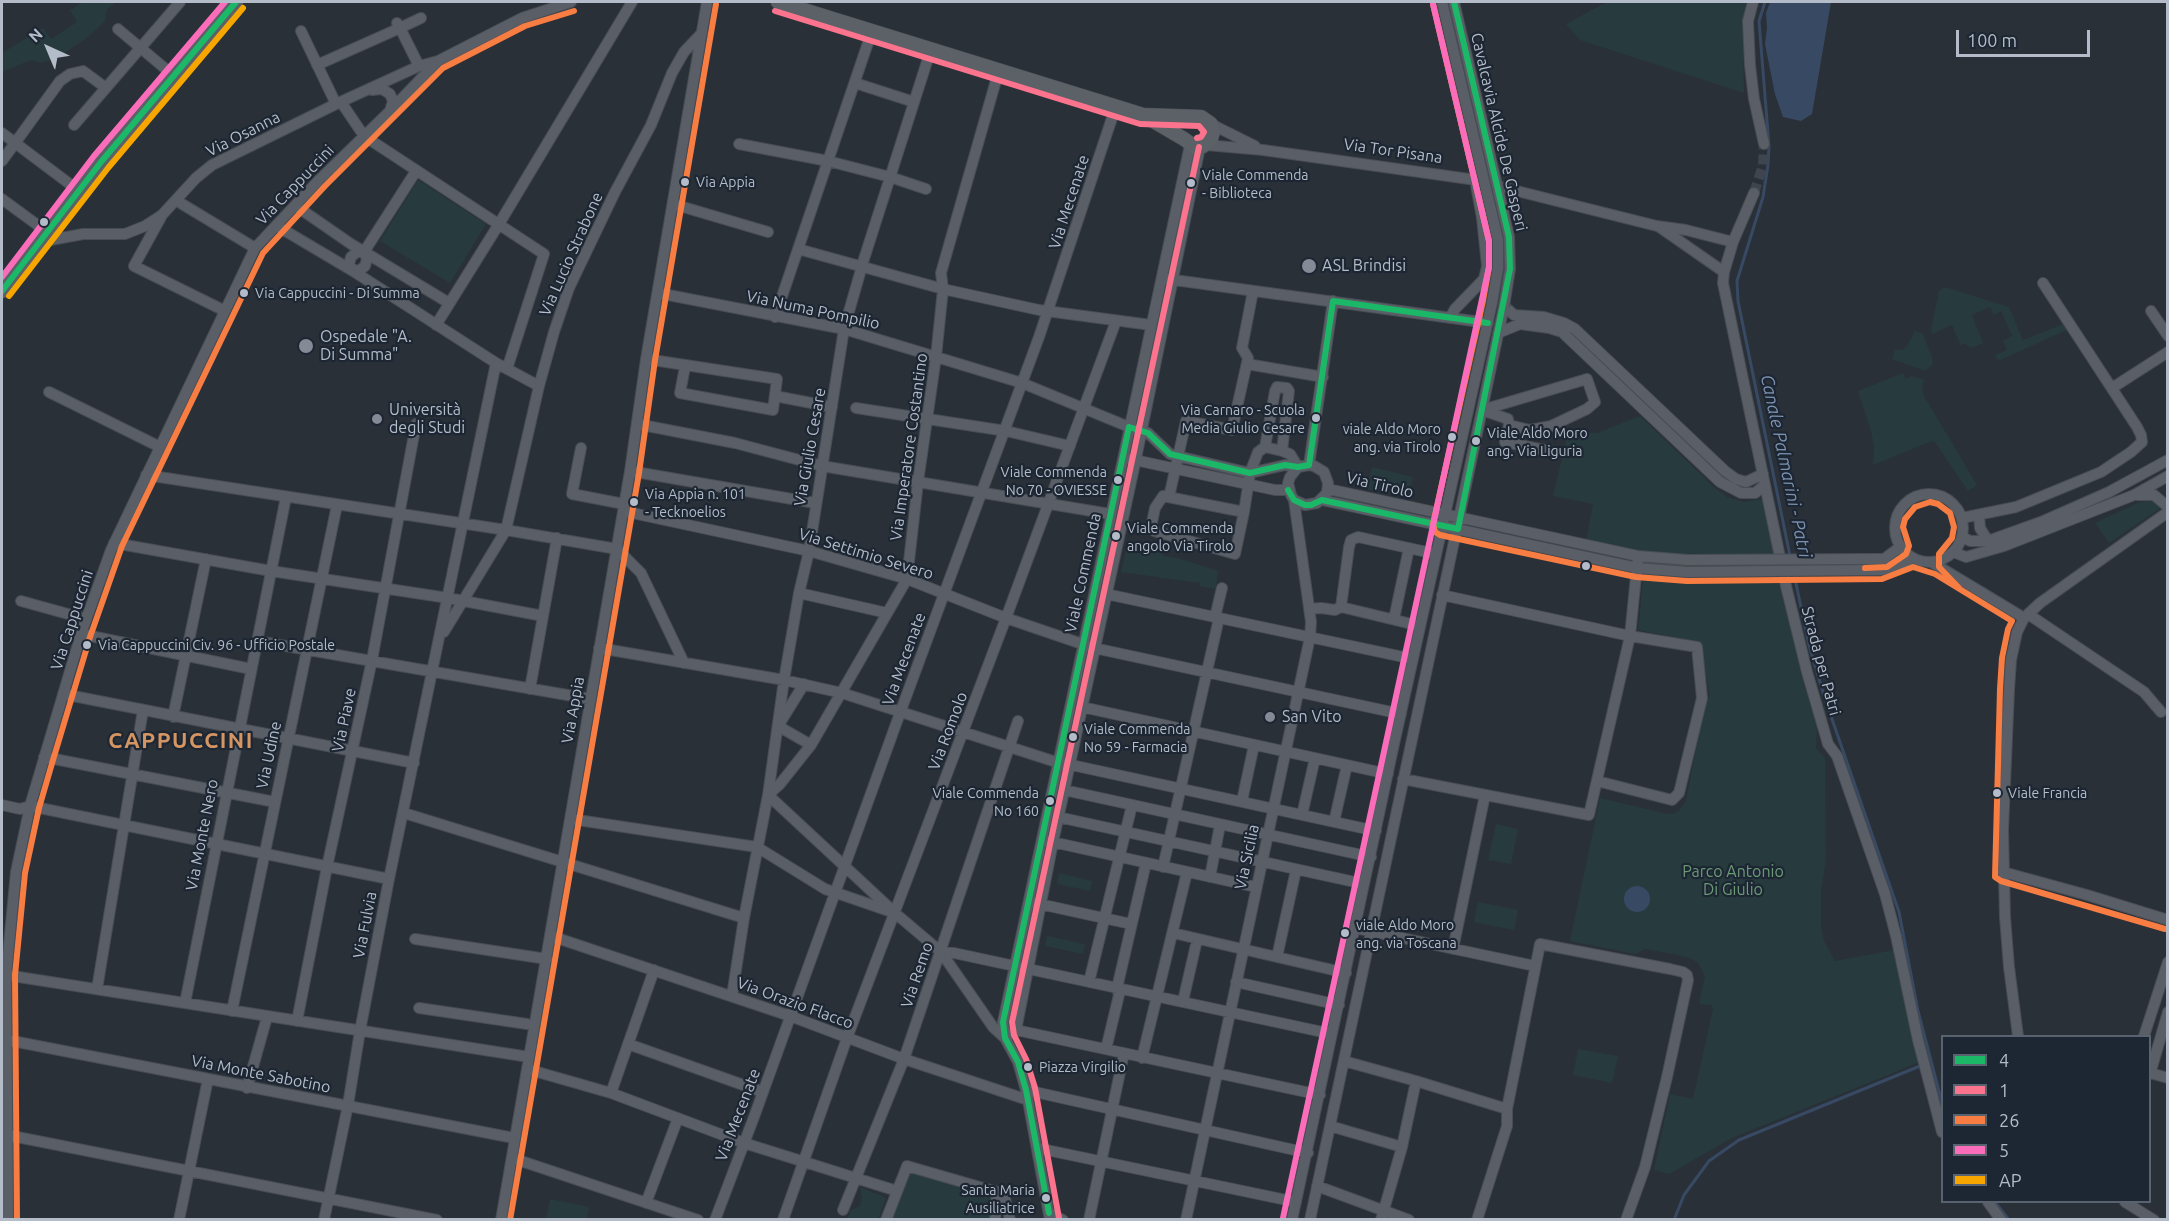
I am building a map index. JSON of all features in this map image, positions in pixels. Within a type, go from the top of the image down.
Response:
[{"type":"main road","points":[[4,283],[236,2]]},
{"type":"main road","name":"Via Tor Pisana","points":[[778,2],[1143,115],[1195,144]]},
{"type":"main road","name":"Via Tor Pisana","points":[[1143,115],[1201,117],[1211,124]]},
{"type":"main road","points":[[1193,118],[1184,126],[1195,144],[1212,139],[1211,124]]},
{"type":"street","points":[[74,125],[180,2]]},
{"type":"street","name":"Via Osanna","points":[[44,237],[125,234],[149,229],[196,178],[212,165],[338,103],[419,66],[438,61],[522,18],[571,2]]},
{"type":"street","points":[[436,325],[632,2]]},
{"type":"street","name":"Via Appia","points":[[501,1220],[617,549],[646,360],[707,2]]},
{"type":"street","name":"Cavalcavia Alcide De Gasperi","points":[[1292,1220],[1394,744],[1488,323],[1498,268],[1498,240],[1442,2]]},
{"type":"street","name":"Cavalcavia Alcide De Gasperi","points":[[1310,1220],[1459,524],[1510,269],[1509,237],[1454,2]]},
{"type":"street","points":[[1753,2],[1748,21],[1750,65],[1754,99],[1764,144]]},
{"type":"street","points":[[316,64],[398,25],[421,18]]},
{"type":"street","points":[[398,25],[419,66]]},
{"type":"street","points":[[118,29],[174,76]]},
{"type":"street","points":[[301,31],[338,103],[364,136],[544,254],[507,369]]},
{"type":"street","points":[[775,317],[872,31]]},
{"type":"street","name":"Via Lucio Strabone","points":[[463,601],[506,530],[539,386],[569,288],[615,192],[651,125],[672,73],[684,52],[703,33]]},
{"type":"street","name":"Via Giulio Cesare","points":[[732,996],[744,918],[768,795],[784,680],[844,329],[931,49]]},
{"type":"street","name":"Via Osanna","points":[[390,111],[438,61]]},
{"type":"street","name":"Via Imperatore Costantino","points":[[768,795],[780,784],[811,745],[907,579],[926,419],[936,357],[943,289],[941,273],[999,70]]},
{"type":"street","points":[[2,161],[60,81],[69,74],[83,71],[106,88]]},
{"type":"street","points":[[855,83],[914,102]]},
{"type":"street","points":[[369,90],[382,89],[390,94],[393,100],[390,111]]},
{"type":"street","name":"Via Mecenate","points":[[715,1220],[900,713],[1006,431],[1116,106]]},
{"type":"street","name":"Via Cappuccini","points":[[8,1220],[4,1175],[7,1136],[4,1040],[6,975],[16,872],[30,807],[86,619],[114,543],[255,248],[390,111]]},
{"type":"street","name":"Via Tor Pisana","points":[[1211,124],[1263,150]]},
{"type":"street","points":[[2,133],[79,191]]},
{"type":"street","points":[[739,144],[828,161],[926,189]]},
{"type":"street","name":"Via Tor Pisana","points":[[1195,144],[1263,150],[1475,180],[1657,226],[1686,230],[1733,242]]},
{"type":"street","name":"Viale Commenda","points":[[1005,1038],[1003,1022],[1021,967],[1035,903],[1064,764],[1083,644],[1110,514],[1161,277],[1195,144]]},
{"type":"street","name":"Viale Commenda","points":[[1048,841],[1058,817],[1064,790],[1064,764],[1082,707],[1136,460],[1173,280],[1195,144]]},
{"type":"street","points":[[364,252],[416,171]]},
{"type":"street","points":[[1450,318],[1455,309],[1484,279],[1487,266],[1475,180]]},
{"type":"street","name":"Strada per Patri","points":[[1754,193],[1733,242],[1723,283],[1786,586],[1807,672],[1828,744],[1837,756],[1885,894],[1941,1128]]},
{"type":"street","points":[[2,199],[44,237]]},
{"type":"street","points":[[182,204],[255,248]]},
{"type":"street","points":[[673,204],[768,232]]},
{"type":"street","points":[[296,206],[364,252],[449,303]]},
{"type":"street","points":[[277,226],[353,271],[496,363],[539,386]]},
{"type":"street","name":"Via Tor Pisana","points":[[1657,226],[1724,272]]},
{"type":"street","points":[[149,229],[134,266],[225,311]]},
{"type":"street","points":[[798,249],[943,289],[1048,312],[1151,325]]},
{"type":"street","points":[[353,271],[349,264],[351,257],[357,252],[364,252]]},
{"type":"street","points":[[1161,277],[1488,323]]},
{"type":"street","points":[[1962,518],[2016,507],[2101,472],[2142,442],[2141,435],[2112,388],[2043,283]]},
{"type":"street","points":[[1169,496],[1186,421],[1232,430],[1248,358],[1242,348],[1253,291]]},
{"type":"street","name":"Via Numa Pompilio","points":[[658,293],[844,329],[1022,383],[1141,431]]},
{"type":"street","points":[[1291,495],[1290,477],[1303,466],[1323,377],[1333,301]]},
{"type":"street","points":[[1504,306],[1514,315],[1544,317],[1575,329],[1725,471],[1736,479],[1746,482],[1764,479]]},
{"type":"street","points":[[2151,311],[2168,336]]},
{"type":"street","name":"Via Romolo","points":[[783,1220],[847,1038],[1116,321]]},
{"type":"street","points":[[1498,333],[1520,324],[1549,328],[1562,333],[1720,482],[1741,493],[1755,493],[1764,479]]},
{"type":"street","points":[[2112,388],[2168,352]]},
{"type":"street","points":[[646,360],[777,379],[773,410],[680,393],[686,367]]},
{"type":"street","name":"Via Fulvia","points":[[324,1220],[348,1106],[389,879],[496,363]]},
{"type":"street","points":[[1247,364],[1323,377]]},
{"type":"street","points":[[1482,410],[1587,379],[1590,383],[1595,402],[1587,410],[1551,426],[1530,430],[1509,425]]},
{"type":"street","points":[[1473,384],[1487,387]]},
{"type":"street","points":[[1244,512],[1163,496],[1155,508],[1151,527],[1154,531],[1235,554],[1244,512],[1250,478],[1258,452],[1265,447],[1276,387],[1287,388],[1290,391],[1282,451],[1265,447]]},
{"type":"street","points":[[49,392],[160,447]]},
{"type":"street","points":[[775,396],[832,407]]},
{"type":"street","points":[[856,408],[1006,431],[1070,446]]},
{"type":"street","points":[[1482,410],[1508,419],[1505,442],[1549,451]]},
{"type":"street","name":"Via Piave","points":[[297,1021],[327,867],[372,660],[416,424]]},
{"type":"street","points":[[637,424],[735,443],[822,466],[1110,514]]},
{"type":"street","name":"Via Tirolo","points":[[1123,458],[1176,469],[1250,478],[1285,465],[1314,466],[1324,472],[1328,489],[1322,500],[1305,505],[1291,495],[1250,478],[1170,454],[1148,433],[1141,431]]},
{"type":"street","name":"Via Settimio Severo","points":[[581,448],[572,494],[808,550],[907,579],[1006,618],[1094,648],[1401,714]]},
{"type":"street","name":"Via Tirolo","points":[[1282,451],[1290,454],[1303,466]]},
{"type":"street","points":[[1962,536],[1970,541],[1988,541],[2074,509],[2168,460]]},
{"type":"street","points":[[630,471],[815,503]]},
{"type":"street","points":[[146,475],[464,523],[617,549],[641,573],[684,663]]},
{"type":"street","points":[[1931,562],[1950,555],[1966,557],[2004,546],[2134,495],[2168,476]]},
{"type":"street","name":"Via Tirolo","points":[[1328,489],[1443,520]]},
{"type":"street","points":[[1965,581],[1948,565],[1950,555],[1962,536],[1962,518],[1957,508],[1941,495],[1930,493],[1910,499],[1896,516],[1894,527],[1900,547],[1912,558],[1931,562],[2026,616],[2144,692],[2161,712]]},
{"type":"street","name":"Via Sicilia","points":[[1186,1220],[1310,637],[1311,622],[1291,495]]},
{"type":"street","points":[[2134,495],[2154,495],[2168,507]]},
{"type":"street","name":"Via Monte Nero","points":[[185,1003],[286,497]]},
{"type":"street","name":"Via Tirolo","points":[[1322,500],[1443,520]]},
{"type":"street","name":"Via Udine","points":[[232,1011],[337,505]]},
{"type":"street","points":[[2018,1035],[2008,967],[2003,872],[2008,690],[2017,632],[2026,616],[2040,603],[2168,512]]},
{"type":"street","points":[[1979,515],[1980,528],[1988,541]]},
{"type":"street","points":[[1443,520],[1687,572],[1863,564],[1884,559],[1900,547]]},
{"type":"street","points":[[1341,607],[1351,540],[1358,537],[1436,554]]},
{"type":"street","points":[[530,689],[557,538]]},
{"type":"street","points":[[114,543],[271,571],[448,598],[543,616]]},
{"type":"street","points":[[1394,619],[1409,548]]},
{"type":"street","points":[[1638,562],[1688,560],[1863,564],[1882,570],[1912,558]]},
{"type":"street","points":[[173,717],[206,559]]},
{"type":"street","points":[[1403,779],[1589,815],[1630,636],[1638,562]]},
{"type":"street","points":[[1163,867],[1207,673],[1222,588]]},
{"type":"street","points":[[799,592],[887,613]]},
{"type":"street","points":[[1107,594],[1413,659]]},
{"type":"street","points":[[1442,595],[1630,636],[1696,647],[1702,698],[1678,793],[1672,800],[1597,781]]},
{"type":"street","name":"Via Fulvia","points":[[440,637],[463,601]]},
{"type":"street","points":[[21,602],[86,619]]},
{"type":"street","points":[[1309,609],[1335,610],[1341,607],[1420,626]]},
{"type":"street","points":[[81,634],[251,669]]},
{"type":"street","points":[[257,641],[590,699]]},
{"type":"street","points":[[599,648],[804,684],[842,693],[1064,764],[1376,831]]},
{"type":"street","name":"Via Giulio Cesare","points":[[778,726],[804,684]]},
{"type":"street","points":[[63,694],[414,763]]},
{"type":"street","points":[[1082,707],[1388,774]]},
{"type":"street","points":[[97,989],[143,710]]},
{"type":"street","name":"Via Remo","points":[[843,1210],[904,1059],[1018,721]]},
{"type":"street","points":[[778,726],[811,745]]},
{"type":"street","points":[[1394,744],[1410,747]]},
{"type":"street","points":[[1242,801],[1254,745]]},
{"type":"street","points":[[44,757],[275,802]]},
{"type":"street","points":[[1302,815],[1315,758]]},
{"type":"street","points":[[1334,822],[1347,765]]},
{"type":"street","points":[[1064,790],[1371,857]]},
{"type":"street","points":[[768,795],[895,913],[941,952],[993,1027],[1005,1038],[1018,1062],[1027,1095],[1049,1216],[1063,1220]]},
{"type":"street","points":[[1453,949],[1485,795]]},
{"type":"street","points":[[1089,981],[1132,805]]},
{"type":"street","points":[[2,806],[20,809],[30,807],[389,879]]},
{"type":"street","points":[[404,813],[744,918]]},
{"type":"street","points":[[1058,817],[1364,884]]},
{"type":"street","points":[[571,819],[757,848],[825,890],[895,913]]},
{"type":"street","points":[[1210,877],[1220,825]]},
{"type":"street","points":[[1048,841],[1256,887]]},
{"type":"street","points":[[1106,1049],[1119,995],[1118,988],[1131,924],[1146,863]]},
{"type":"street","points":[[1276,957],[1296,870]]},
{"type":"street","points":[[1142,1058],[1187,872]]},
{"type":"street","points":[[2003,872],[2168,920]]},
{"type":"street","points":[[1035,903],[1131,924]]},
{"type":"street","points":[[1355,928],[1535,966]]},
{"type":"street","points":[[1173,933],[1346,973]]},
{"type":"street","name":"Via Orazio Flacco","points":[[551,936],[790,1016],[904,1059],[1027,1095],[1112,1109],[1308,1153]]},
{"type":"street","points":[[415,939],[547,959]]},
{"type":"street","points":[[1183,1001],[1197,940]]},
{"type":"street","points":[[1477,1220],[1507,1126],[1507,1109],[1540,944],[1670,969],[1687,975],[1688,980],[1645,1167],[1626,1220]]},
{"type":"street","points":[[941,952],[1158,995],[1332,1034]]},
{"type":"street","points":[[2144,1035],[2168,962]]},
{"type":"street","name":"Viale Commenda","points":[[1016,1030],[1021,967]]},
{"type":"street","points":[[611,1093],[654,970]]},
{"type":"street","points":[[6,975],[529,1057]]},
{"type":"street","points":[[1236,981],[1339,1005]]},
{"type":"street","points":[[419,1008],[527,1024]]},
{"type":"street","points":[[2151,1071],[2168,1012]]},
{"type":"street","points":[[247,1088],[267,1017]]},
{"type":"street","points":[[1005,1038],[1016,1030],[1320,1095]]},
{"type":"street","name":"Via Monte Sabotino","points":[[4,1040],[514,1138]]},
{"type":"street","points":[[628,1044],[763,1092]]},
{"type":"street","points":[[1089,1220],[1124,1053]]},
{"type":"street","points":[[1344,1061],[1507,1109]]},
{"type":"street","points":[[527,1069],[611,1093],[744,1143],[897,1191]]},
{"type":"street","points":[[2151,1074],[2168,1078]]},
{"type":"street","points":[[179,1220],[208,1079]]},
{"type":"street","points":[[1383,1215],[1402,1147],[1416,1081]]},
{"type":"street","points":[[646,1203],[678,1118]]},
{"type":"street","points":[[1330,1126],[1402,1147]]},
{"type":"street","points":[[7,1136],[437,1220]]},
{"type":"street","points":[[1037,1148],[1296,1202]]},
{"type":"street","points":[[512,1158],[698,1220]]},
{"type":"street","points":[[886,1220],[907,1166],[1004,1194],[1010,1220]]},
{"type":"street","points":[[1317,1186],[1383,1215],[1409,1220]]},
{"type":"street","points":[[995,1220],[997,1192]]},
{"type":"street","points":[[1989,1203],[2001,1220]]},
{"type":"street","points":[[2128,1203],[2154,1220]]},
{"type":"green space","points":[[83,2],[117,2],[107,9],[105,21],[88,37],[60,56],[42,63],[31,60],[2,72],[2,53],[43,28],[51,39],[77,22],[70,10]]},
{"type":"green space","points":[[1607,2],[1746,2],[1743,34],[1744,93],[1580,40],[1566,24]]},
{"type":"green space","points":[[418,180],[486,224],[450,283],[380,241]]},
{"type":"green space","points":[[1945,287],[2009,307],[2023,340],[2063,324],[2069,329],[2000,360],[1997,359],[1995,355],[2007,350],[2003,341],[2012,336],[2001,311],[1994,315],[1990,307],[1972,315],[1983,343],[1971,348],[1963,343],[1961,346],[1952,325],[1932,334],[1939,291]]},
{"type":"green space","points":[[1915,331],[1923,334],[1933,360],[1932,365],[1925,371],[1892,359],[1895,350],[1902,350],[1907,346]]},
{"type":"green space","points":[[1903,373],[1906,379],[1912,376],[1924,380],[1922,387],[1924,396],[1977,485],[1968,491],[1935,442],[1932,441],[1873,465],[1874,447],[1871,431],[1858,391]]},
{"type":"green space","name":"Parco Antonio Di Giulio","points":[[1640,416],[1727,497],[1744,502],[1762,499],[1801,674],[1817,727],[1816,748],[1825,758],[1826,860],[1821,891],[1821,925],[1824,941],[1835,961],[1894,950],[1920,1062],[1732,1138],[1669,1174],[1654,1170],[1670,1094],[1693,1099],[1713,1009],[1711,1005],[1699,1004],[1705,976],[1698,963],[1690,958],[1645,949],[1635,954],[1570,941],[1600,798],[1667,814],[1679,811],[1686,801],[1705,702],[1710,696],[1700,642],[1638,630],[1646,553],[1586,541],[1593,504],[1553,496],[1568,433],[1597,433]]},
{"type":"green space","points":[[1372,467],[1413,477],[1408,498],[1367,489]]},
{"type":"green space","points":[[2153,500],[2160,505],[2159,509],[2109,543],[2095,523],[2140,502]]},
{"type":"green space","points":[[1127,546],[1159,552],[1164,556],[1218,571],[1216,589],[1200,586],[1200,583],[1121,572]]},
{"type":"green space","points":[[1496,824],[1518,829],[1511,864],[1488,860]]},
{"type":"green space","points":[[1059,873],[1092,881],[1090,891],[1057,884]]},
{"type":"green space","points":[[1478,902],[1518,910],[1514,930],[1474,922]]},
{"type":"green space","points":[[1047,936],[1085,944],[1083,954],[1045,946]]},
{"type":"green space","points":[[1578,1049],[1618,1056],[1612,1083],[1573,1075]]},
{"type":"green space","points":[[910,1171],[995,1193],[992,1219],[890,1220]]},
{"type":"green space","points":[[860,1187],[886,1198],[878,1219],[847,1219],[851,1210],[860,1206],[862,1197]]},
{"type":"green space","points":[[550,1199],[589,1207],[587,1219],[546,1219]]},
{"type":"water","points":[[1770,2],[1831,2],[1812,114],[1801,121],[1783,117],[1775,94],[1765,44],[1766,13]]},
{"type":"water","points":[[1637,886],[1646,890],[1650,899],[1646,908],[1637,912],[1628,908],[1624,899],[1628,890]]},
{"type":"waterway","name":"Canale Palmarini - Patri","points":[[1765,2],[1759,21],[1769,146],[1768,165],[1763,197],[1737,281],[1738,301],[1790,556]]},
{"type":"waterway","name":"Canale Palmarini - Patri","points":[[1794,574],[1809,645],[1825,699],[1899,912],[1918,1011],[1941,1099]]},
{"type":"waterway","points":[[1674,1220],[1684,1195],[1709,1161],[1739,1140],[1920,1066]]},
{"type":"waterway","name":"Canale Palmarini - Patri","points":[[1996,1203],[2009,1220]]},
{"type":"tunnel","points":[[1754,193],[1763,165],[1764,144]]},
{"type":"transit line","name":"5","points":[[2,277],[94,156],[225,2]]},
{"type":"transit line","name":"4","points":[[2,291],[101,162],[236,2]]},
{"type":"transit line","name":"4","points":[[1454,2],[1509,237],[1510,269],[1458,529]]},
{"type":"transit line","name":"26","points":[[510,1220],[639,473],[655,360],[716,4]]},
{"type":"transit line","name":"26","points":[[1433,4],[1489,241],[1489,267],[1483,301],[1433,524],[1435,532],[1440,535],[1636,577],[1687,581],[1882,579],[1913,567],[1935,574],[2012,621],[2002,658],[1995,877],[2001,881],[2165,929]]},
{"type":"transit line","name":"5","points":[[1283,1218],[1489,267],[1489,241],[1433,4]]},
{"type":"transit line","name":"AP","points":[[9,296],[108,168],[243,8]]},
{"type":"transit line","name":"26","points":[[17,1220],[15,975],[25,873],[39,808],[53,760],[90,637],[122,546],[263,253],[325,186],[443,68],[525,26],[574,11]]},
{"type":"transit line","name":"1","points":[[775,11],[1140,124],[1199,126],[1204,132],[1201,137],[1197,138]]},
{"type":"transit line","name":"1","points":[[1059,1218],[1035,1088],[1026,1059],[1014,1035],[1012,1022],[1199,147]]},
{"type":"transit line","name":"4","points":[[1333,301],[1488,323]]},
{"type":"transit line","name":"4","points":[[1309,465],[1333,301]]},
{"type":"transit line","name":"4","points":[[1129,427],[1148,433],[1170,454],[1250,473],[1285,465],[1298,467],[1309,465]]},
{"type":"transit line","name":"4","points":[[1049,1213],[1026,1090],[1018,1062],[1005,1038],[1003,1022],[1129,427]]},
{"type":"transit line","name":"4","points":[[1288,490],[1294,500],[1305,505],[1322,500],[1458,529]]},
{"type":"transit line","name":"26","points":[[1865,568],[1887,567],[1906,554],[1909,546],[1903,527],[1905,519],[1915,507],[1930,502],[1938,504],[1950,513],[1954,527],[1952,538],[1939,554],[1939,567],[1959,588]]},
{"type":"place","name":"Via Appia","points":[[685,182]]},
{"type":"place","name":"Viale Commenda - Biblioteca","points":[[1191,183]]},
{"type":"place","name":"ASL Brindisi","points":[[1309,266]]},
{"type":"place","name":"Via Cappuccini - Di Summa","points":[[244,293]]},
{"type":"place","name":"Ospedale \"A. Di Summa\"","points":[[306,346]]},
{"type":"place","name":"Via Carnaro - Scuola Media Giulio Cesare","points":[[1316,418]]},
{"type":"place","name":"Università degli Studi","points":[[377,419]]},
{"type":"place","name":"viale Aldo Moro ang. via Tirolo","points":[[1452,437]]},
{"type":"place","name":"Viale Aldo Moro ang. Via Liguria","points":[[1476,441]]},
{"type":"place","name":"Viale Commenda No 70 - OVIESSE","points":[[1118,480]]},
{"type":"place","name":"Via Appia n. 101 - Tecknoelios","points":[[634,502]]},
{"type":"place","name":"Viale Commenda angolo Via Tirolo","points":[[1116,536]]},
{"type":"place","name":"Via Cappuccini Civ. 96 - Ufficio Postale","points":[[87,645]]},
{"type":"place","name":"San Vito","points":[[1270,717]]},
{"type":"place","name":"Viale Commenda No 59 - Farmacia","points":[[1073,737]]},
{"type":"place","name":"Viale Francia","points":[[1997,793]]},
{"type":"place","name":"Viale Commenda No 160","points":[[1050,801]]},
{"type":"place","name":"viale Aldo Moro ang. via Toscana","points":[[1345,933]]},
{"type":"place","name":"Piazza Virgilio","points":[[1028,1067]]},
{"type":"place","name":"Santa Maria Ausiliatrice","points":[[1046,1198]]},
{"type":"district","name":"CAPPUCCINI","points":[[181,741]]}]
